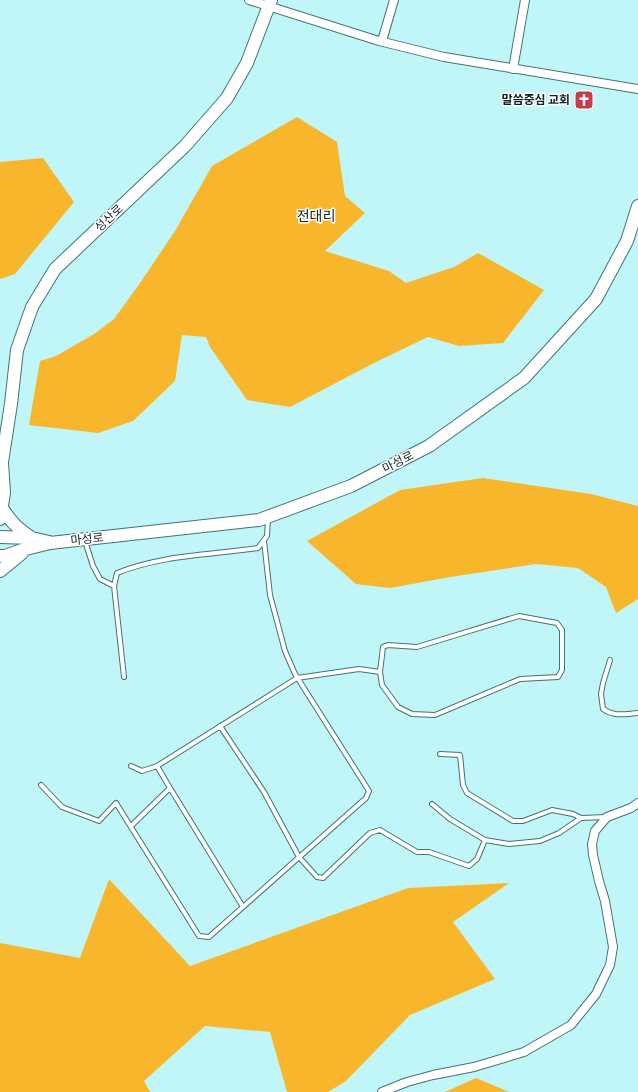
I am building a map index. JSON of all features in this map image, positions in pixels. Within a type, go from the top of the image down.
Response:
[{"type":"main road","name":"성산로","points":[[1,513],[4,493],[1,466],[11,404],[17,350],[32,307],[56,269],[185,146],[227,98],[247,63],[270,3]]},
{"type":"main road","name":"마성로","points":[[0,555],[5,556],[22,550],[30,543],[50,543],[259,520],[351,486],[429,446],[524,378],[596,299],[628,242],[638,206]]},
{"type":"main road","points":[[1,513],[10,520],[30,543]]},
{"type":"main road","points":[[0,537],[30,543]]},
{"type":"main road","points":[[0,571],[30,543]]},
{"type":"main road","points":[[0,544],[0,555]]},
{"type":"street","points":[[250,0],[270,3],[382,41],[444,57],[638,89]]},
{"type":"street","points":[[382,41],[394,0]]},
{"type":"street","points":[[513,69],[525,0]]},
{"type":"street","points":[[382,1092],[407,1082],[474,1067],[524,1052],[571,1025],[596,994],[610,965],[613,947],[605,900],[593,855],[592,844],[595,832],[607,817],[631,808],[638,803]]},
{"type":"lane","points":[[124,677],[114,586],[117,573],[129,568],[159,560],[258,548],[267,536],[268,517]]},
{"type":"lane","points":[[85,539],[93,566],[100,579],[114,586]]},
{"type":"lane","points":[[41,784],[62,807],[99,822],[116,803],[199,936],[209,937],[366,798],[368,791],[297,678],[285,651],[270,595],[264,541]]},
{"type":"lane","points":[[519,616],[556,623],[562,630],[562,670],[558,677],[520,679],[435,715],[412,714],[398,707],[382,685],[380,672],[383,647],[388,645],[417,646],[519,616]]},
{"type":"lane","points":[[610,660],[601,694],[603,709],[610,714],[638,713]]},
{"type":"lane","points":[[131,766],[142,771],[157,766],[297,678],[359,668],[380,672]]},
{"type":"lane","points":[[220,726],[264,792],[299,857],[317,877],[323,878],[370,833],[380,830],[417,852],[429,852],[469,866],[477,859],[485,840]]},
{"type":"lane","points":[[440,754],[460,755],[463,785],[467,793],[513,821],[523,821],[552,810],[573,814],[581,818],[607,817]]},
{"type":"lane","points":[[157,766],[243,907]]},
{"type":"lane","points":[[131,826],[170,788]]},
{"type":"lane","points":[[432,804],[450,819],[485,840],[509,844],[540,841],[559,833],[581,818]]},
{"type":"shaded area","points":[[297,117],[337,142],[345,196],[365,213],[325,251],[389,271],[406,283],[454,267],[478,253],[544,290],[503,343],[459,346],[428,337],[376,362],[290,407],[247,400],[210,347],[206,337],[182,335],[175,381],[133,421],[98,433],[29,425],[40,361],[56,356],[94,334],[114,319],[175,231],[212,166]]},
{"type":"shaded area","points":[[43,158],[74,202],[15,274],[0,279],[0,162]]},
{"type":"shaded area","points":[[483,478],[591,494],[638,506],[638,599],[616,613],[606,587],[578,568],[536,564],[390,588],[356,584],[307,541],[400,490]]},
{"type":"shaded area","points":[[109,879],[190,966],[408,888],[509,883],[453,922],[495,979],[410,1015],[346,1081],[328,1092],[287,1092],[270,1032],[205,1026],[144,1081],[150,1092],[0,1092],[0,943],[80,958]]},
{"type":"shaded area","points":[[476,1078],[509,1092],[445,1092]]},
{"type":"place","name":"말씀중심 교회","points":[[584,100]]},
{"type":"district","name":"전대리","points":[[316,216]]}]
